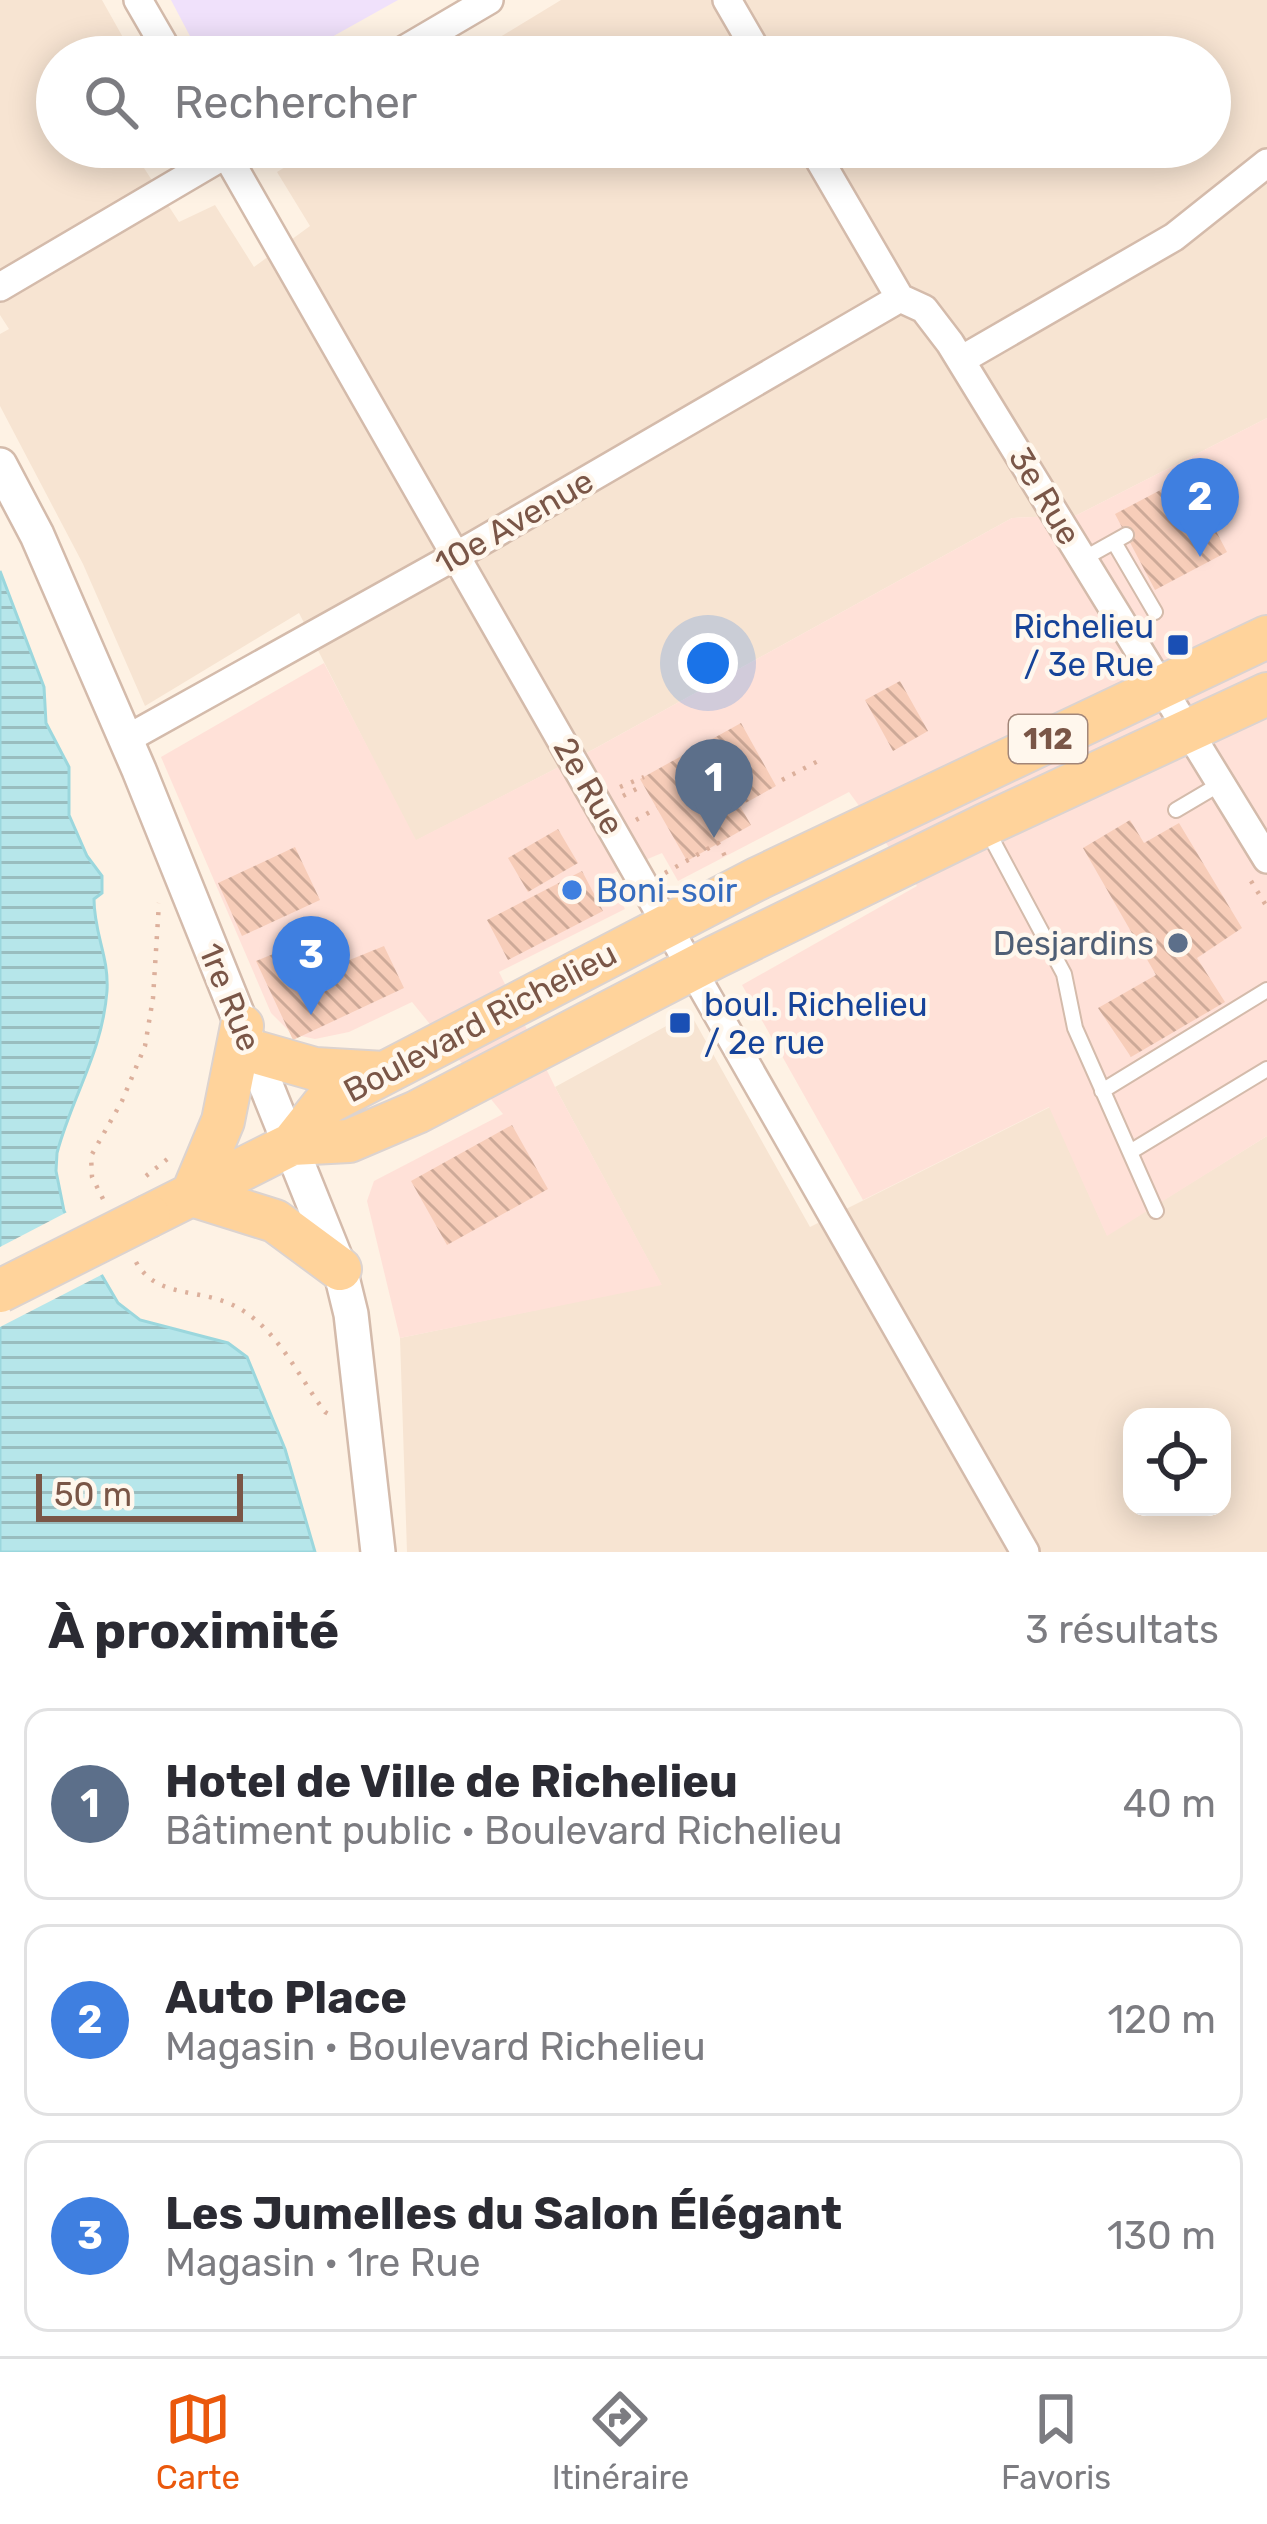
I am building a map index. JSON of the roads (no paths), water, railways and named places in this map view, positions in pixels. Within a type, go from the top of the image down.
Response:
[{"type":"main road","name":"Boulevard Richelieu","points":[[292,1144],[323,1105],[668,923],[1267,637]]},
{"type":"main road","name":"Boulevard Richelieu","points":[[0,1291],[292,1144],[349,1141],[368,1134],[985,825],[1267,694]]},
{"type":"main road","points":[[340,1269],[275,1221],[192,1195],[224,1121],[247,1038],[314,1069],[385,1073]]},
{"type":"street","points":[[138,0],[158,36]]},
{"type":"street","points":[[428,36],[489,0]]},
{"type":"street","points":[[728,0],[748,36]]},
{"type":"street","points":[[961,360],[1185,230],[1267,163]]},
{"type":"street","points":[[0,286],[196,168]]},
{"type":"street","name":"2e Rue","points":[[239,168],[1025,1552]]},
{"type":"street","name":"3e Rue","points":[[824,168],[900,298],[924,309],[961,360],[1267,859]]},
{"type":"street","name":"10e Avenue","points":[[125,740],[457,555],[900,298]]},
{"type":"street","name":"1re Rue","points":[[0,465],[32,526],[125,740],[340,1269],[351,1313],[378,1552]]},
{"type":"lane","points":[[1083,559],[1120,538],[1155,612]]},
{"type":"lane","points":[[1176,810],[1220,784]]},
{"type":"lane","points":[[985,825],[1064,974],[1075,1028],[1156,1211]]},
{"type":"lane","points":[[1102,1090],[1267,990]]},
{"type":"lane","points":[[1130,1152],[1267,1069]]},
{"type":"water","points":[[0,571],[44,687],[46,723],[69,767],[69,815],[87,856],[102,876],[102,893],[94,899],[107,991],[93,1055],[57,1153],[64,1211],[118,1303],[140,1320],[228,1343],[247,1357],[285,1449],[315,1552],[0,1552]]},
{"type":"place","name":"Auto Place","points":[[1200,557]]},
{"type":"place","name":"Richelieu / 3e Rue","points":[[1178,645]]},
{"type":"place","name":"Hotel de Ville de Richelieu","points":[[714,838]]},
{"type":"place","name":"Boni-soir","points":[[572,890]]},
{"type":"place","name":"Desjardins","points":[[1178,943]]},
{"type":"place","name":"Les Jumelles du Salon Élégant","points":[[311,1015]]},
{"type":"place","name":"boul. Richelieu / 2e rue","points":[[680,1023]]}]
